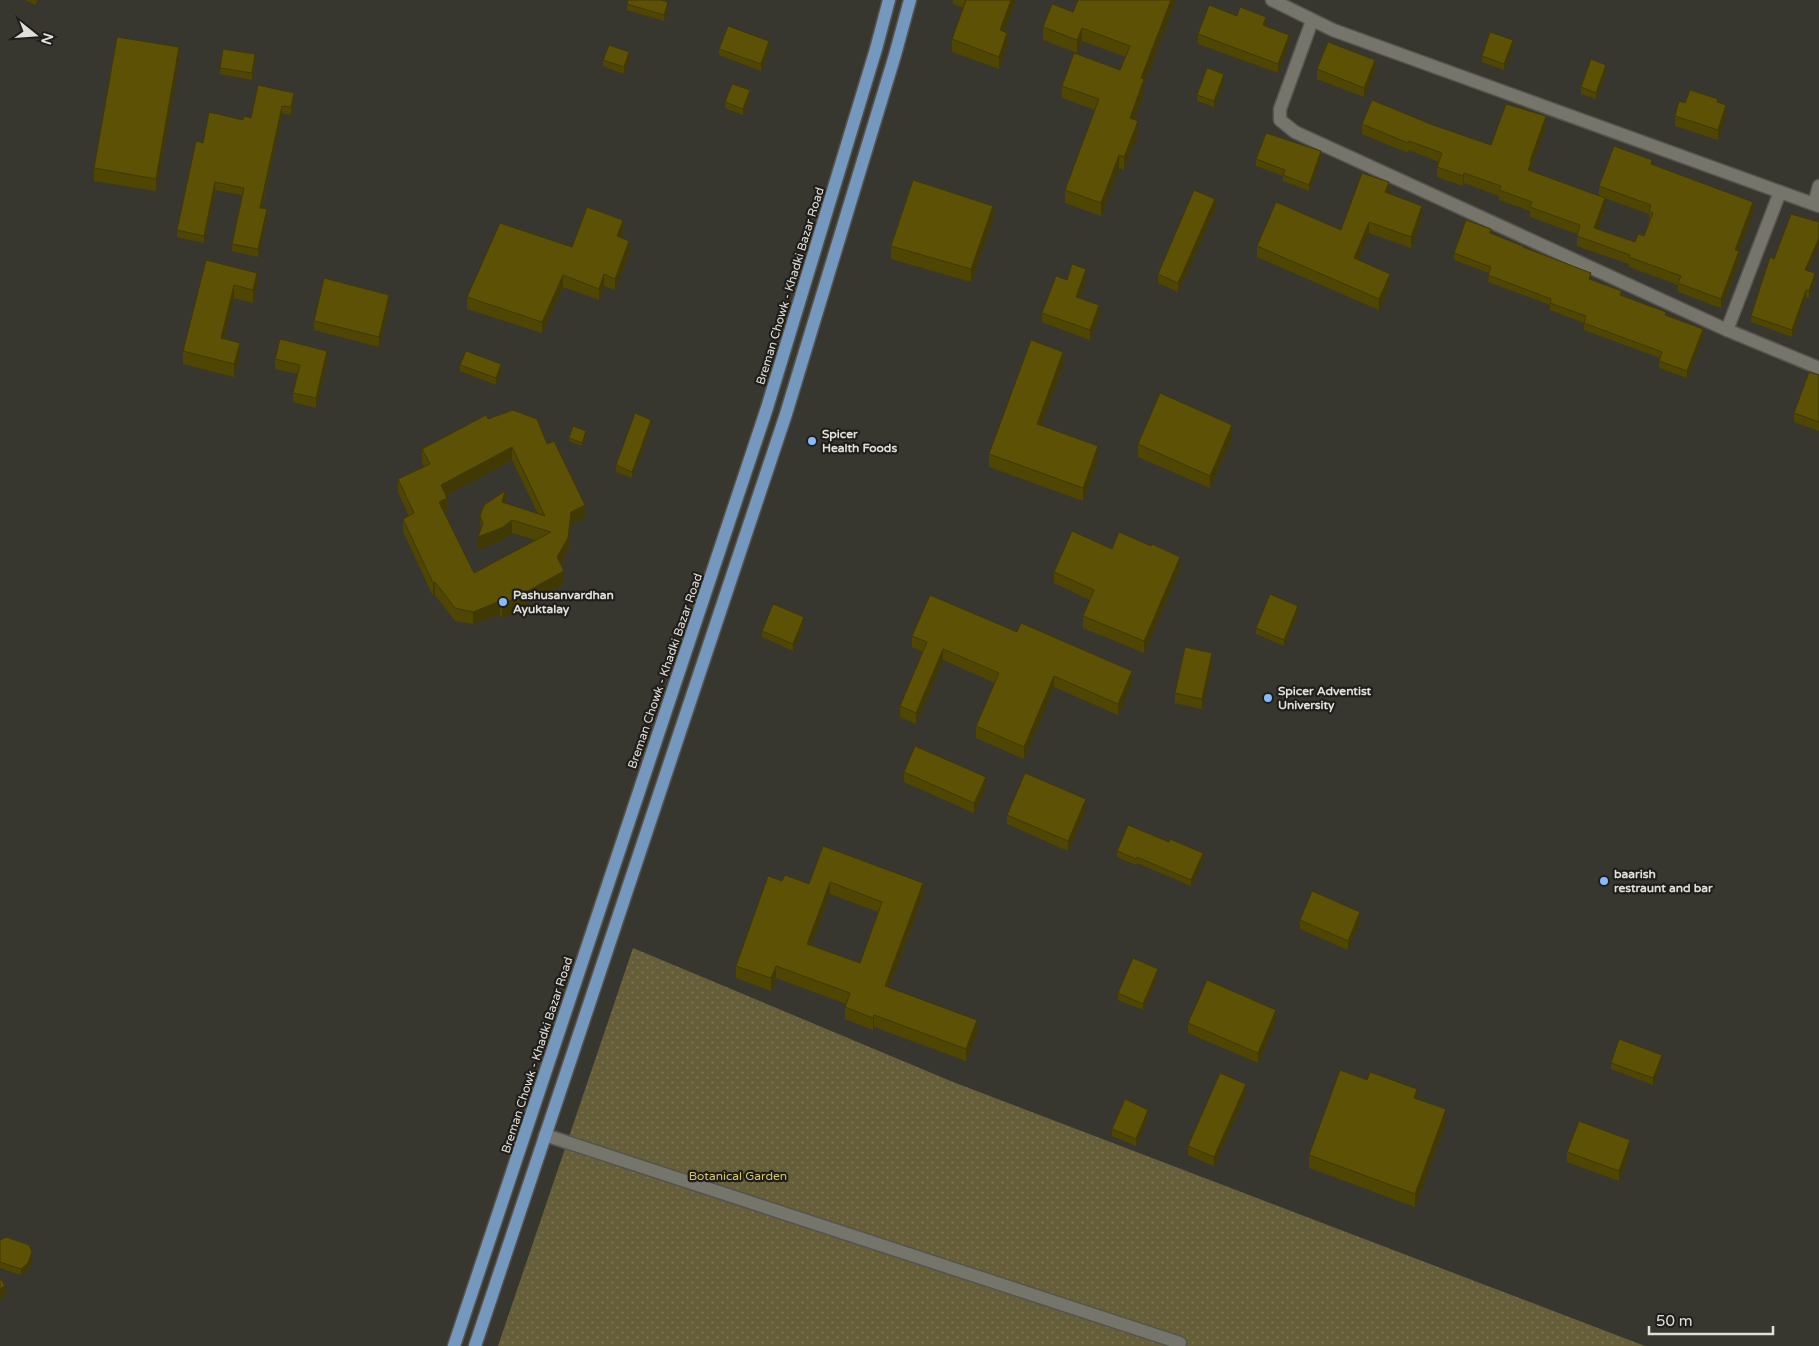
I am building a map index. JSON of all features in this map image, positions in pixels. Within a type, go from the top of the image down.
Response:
[{"type":"main road","name":"Breman Chowk - Khadki Bazar Road","points":[[454,1346],[767,408],[876,49],[889,0]]},
{"type":"main road","points":[[475,1346],[786,414],[910,0]]},
{"type":"street","points":[[1272,0],[1333,30],[1816,205],[1819,186]]},
{"type":"street","points":[[1312,21],[1280,109],[1280,120],[1295,132],[1727,330],[1819,368]]},
{"type":"street","points":[[1727,330],[1780,192]]},
{"type":"street","points":[[545,1135],[1180,1343]]},
{"type":"green space","name":"Botanical Garden","points":[[633,948],[953,1082],[1645,1346],[498,1346]]},
{"type":"building","points":[[628,0],[661,0],[668,2],[664,15],[627,4]]},
{"type":"building","points":[[966,0],[1011,0],[1000,30],[1007,33],[999,57],[952,39]]},
{"type":"building","points":[[1078,0],[1171,0],[1141,78],[1144,79],[1130,118],[1138,121],[1124,157],[1119,155],[1101,203],[1065,190],[1099,99],[1062,86],[1074,53],[1120,70],[1130,46],[1082,28],[1077,40],[1043,27],[1052,4],[1073,12]]},
{"type":"building","points":[[1209,5],[1237,16],[1240,7],[1266,17],[1263,25],[1289,35],[1278,64],[1198,34]]},
{"type":"building","points":[[728,26],[769,41],[761,64],[719,49]]},
{"type":"building","points":[[1490,32],[1513,40],[1504,64],[1482,56]]},
{"type":"building","points":[[117,37],[179,47],[156,179],[94,168]]},
{"type":"building","points":[[1328,42],[1375,60],[1364,88],[1317,69]]},
{"type":"building","points":[[609,45],[629,52],[624,67],[603,60]]},
{"type":"building","points":[[223,49],[255,54],[252,73],[220,68]]},
{"type":"building","points":[[1591,59],[1606,65],[1596,93],[1581,87]]},
{"type":"building","points":[[1207,68],[1224,74],[1214,101],[1197,95]]},
{"type":"building","points":[[732,84],[750,90],[743,109],[725,102]]},
{"type":"building","points":[[258,85],[294,93],[291,107],[282,106],[260,208],[267,209],[258,249],[232,244],[244,188],[215,182],[204,236],[177,230],[196,141],[203,143],[209,112],[243,120],[244,116],[251,118]]},
{"type":"building","points":[[1690,90],[1718,99],[1717,102],[1726,105],[1718,130],[1675,116],[1679,101],[1685,103]]},
{"type":"building","points":[[1372,100],[1433,125],[1491,145],[1506,104],[1546,116],[1528,170],[1605,198],[1594,228],[1635,242],[1638,234],[1644,236],[1653,213],[1649,211],[1651,205],[1599,186],[1614,146],[1652,160],[1651,164],[1753,202],[1735,250],[1739,251],[1721,299],[1678,283],[1681,276],[1577,236],[1580,225],[1530,207],[1532,202],[1499,190],[1501,186],[1464,173],[1463,176],[1437,167],[1442,153],[1409,141],[1408,143],[1362,124]]},
{"type":"building","points":[[1266,133],[1321,151],[1309,185],[1283,175],[1285,170],[1256,159]]},
{"type":"building","points":[[1362,173],[1389,182],[1385,192],[1422,206],[1411,237],[1369,222],[1354,258],[1390,274],[1379,299],[1257,246],[1276,202],[1341,230]]},
{"type":"building","points":[[913,180],[993,206],[971,269],[891,246]]},
{"type":"building","points":[[1194,190],[1215,199],[1178,283],[1158,274]]},
{"type":"building","points":[[587,207],[623,220],[617,236],[629,241],[615,279],[604,274],[599,289],[563,275],[542,322],[467,297],[500,223],[572,247]]},
{"type":"building","points":[[1791,214],[1819,222],[1819,238],[1805,270],[1815,273],[1809,291],[1806,290],[1792,330],[1751,316],[1770,257],[1774,259]]},
{"type":"building","points":[[1466,220],[1491,229],[1490,233],[1523,247],[1591,273],[1589,279],[1622,291],[1620,295],[1666,312],[1665,315],[1703,329],[1687,371],[1659,361],[1662,352],[1584,323],[1586,316],[1550,303],[1551,299],[1488,275],[1491,267],[1454,253]]},
{"type":"building","points":[[206,260],[257,273],[253,290],[234,285],[221,338],[240,343],[234,364],[183,351]]},
{"type":"building","points":[[1072,264],[1086,269],[1076,297],[1099,305],[1090,330],[1042,313],[1056,276],[1067,280]]},
{"type":"building","points":[[324,278],[389,295],[379,337],[314,321]]},
{"type":"building","points":[[280,339],[327,351],[316,398],[293,393],[300,365],[275,359]]},
{"type":"building","points":[[1031,340],[1063,352],[1037,424],[1098,446],[1083,488],[989,454]]},
{"type":"building","points":[[466,351],[501,364],[496,378],[460,365]]},
{"type":"building","points":[[1809,372],[1819,375],[1819,422],[1794,413]]},
{"type":"building","points":[[1160,393],[1232,425],[1210,476],[1138,444]]},
{"type":"building","points":[[513,410],[537,419],[547,444],[554,441],[585,505],[571,512],[568,538],[557,557],[564,571],[502,605],[500,601],[473,612],[455,608],[435,582],[433,583],[403,519],[414,513],[398,479],[430,464],[422,449],[486,415],[488,419]],"holes":[[[512,447],[545,516],[502,502],[505,491],[484,505],[480,516],[483,523],[478,537],[503,527],[512,520],[551,532],[474,573],[439,502],[447,498],[441,485]]]},
{"type":"building","points":[[635,413],[651,420],[632,472],[616,465]]},
{"type":"building","points":[[573,426],[586,431],[582,443],[569,438]]},
{"type":"building","points":[[1072,531],[1112,549],[1119,532],[1180,557],[1144,641],[1083,616],[1094,590],[1054,572]]},
{"type":"building","points":[[1270,594],[1298,606],[1284,640],[1256,628]]},
{"type":"building","points":[[930,595],[1017,632],[1021,623],[1132,671],[1118,704],[1054,676],[1024,747],[976,726],[999,673],[943,649],[916,713],[900,706],[927,642],[912,636]]},
{"type":"building","points":[[773,604],[804,617],[793,644],[762,631]]},
{"type":"building","points":[[1185,647],[1212,653],[1202,699],[1175,693]]},
{"type":"building","points":[[915,746],[986,777],[974,803],[904,772]]},
{"type":"building","points":[[1025,773],[1086,799],[1068,841],[1007,815]]},
{"type":"building","points":[[1128,825],[1169,842],[1170,839],[1203,853],[1191,880],[1137,857],[1136,859],[1117,851]]},
{"type":"building","points":[[823,846],[923,883],[885,986],[977,1020],[966,1049],[874,1015],[873,1018],[845,1007],[850,993],[776,966],[771,978],[736,966],[768,876],[782,881],[785,875],[809,884]],"holes":[[[830,882],[882,902],[860,963],[807,944]]]},
{"type":"building","points":[[1312,891],[1360,912],[1348,941],[1300,920]]},
{"type":"building","points":[[1133,958],[1158,969],[1143,1004],[1118,993]]},
{"type":"building","points":[[1207,980],[1276,1010],[1258,1053],[1188,1023]]},
{"type":"building","points":[[1619,1039],[1662,1055],[1653,1078],[1611,1063]]},
{"type":"building","points":[[1340,1070],[1367,1080],[1370,1072],[1417,1089],[1414,1098],[1446,1109],[1415,1194],[1309,1155]]},
{"type":"building","points":[[1220,1073],[1246,1084],[1214,1157],[1188,1146]]},
{"type":"building","points":[[1125,1099],[1148,1110],[1136,1139],[1112,1129]]},
{"type":"building","points":[[1579,1121],[1630,1140],[1619,1171],[1567,1152]]},
{"type":"building","points":[[6,1237],[29,1245],[32,1252],[28,1263],[21,1269],[0,1262],[0,1240]]},
{"type":"building","points":[[0,1277],[5,1286],[0,1289]]},
{"type":"place","name":"Spicer Health Foods","points":[[812,441]]},
{"type":"place","name":"Pashusanvardhan Ayuktalay","points":[[503,602]]},
{"type":"place","name":"Spicer Adventist University","points":[[1268,698]]},
{"type":"place","name":"baarish restraunt and bar","points":[[1604,881]]}]
